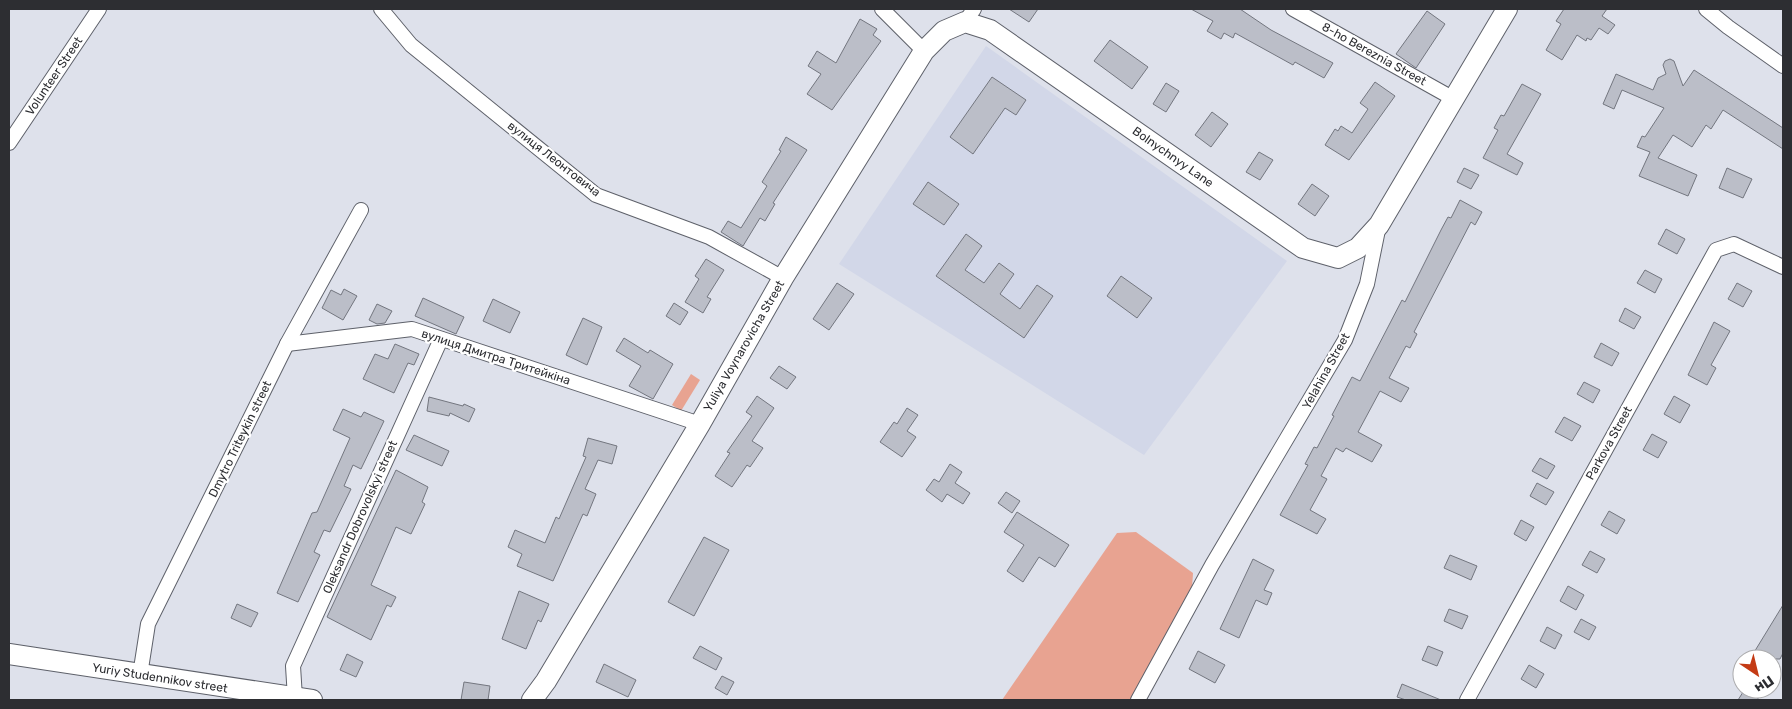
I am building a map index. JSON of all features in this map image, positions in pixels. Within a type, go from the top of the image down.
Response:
[{"type":"main road","name":"Yelahina Street","points":[[1379,225],[1508,9]]},
{"type":"main road","name":"Yuliya Voynarovicha Street","points":[[532,700],[546,681],[700,424],[783,278],[924,51],[944,31],[970,16]]},
{"type":"main road","name":"Bolnychnyy Lane","points":[[970,16],[1303,248],[1338,258],[1358,248],[1379,225]]},
{"type":"main road","name":"Yuriy Studennikov street","points":[[9,654],[304,699]]},
{"type":"street","name":"Volunteer Street","points":[[9,143],[99,9]]},
{"type":"street","name":"вулиця Леонтовича","points":[[381,9],[411,45],[596,195],[709,237],[783,278]]},
{"type":"street","points":[[882,9],[924,51]]},
{"type":"street","name":"8-ho Bereznia Street","points":[[1293,9],[1454,99]]},
{"type":"street","points":[[1706,9],[1783,66]]},
{"type":"street","name":"Dmytro Triteykin street","points":[[140,675],[148,624],[287,344],[361,210]]},
{"type":"street","name":"Yelahina Street","points":[[1138,700],[1212,565],[1345,340],[1367,284],[1379,225]]},
{"type":"street","name":"Parkova Street","points":[[1467,700],[1716,250],[1734,244],[1783,267]]},
{"type":"street","name":"вулиця Дмитра Тритейкіна","points":[[287,344],[412,329],[700,424]]},
{"type":"street","name":"Oleksandr Dobrovolskyi street","points":[[304,699],[293,666],[441,340]]},
{"type":"shaded area","points":[[986,46],[1287,261],[1144,455],[839,264]]},
{"type":"shaded area","points":[[691,374],[700,380],[681,411],[672,405]]},
{"type":"shaded area","points":[[1136,532],[1193,573],[1192,588],[1131,700],[1002,700],[1117,533]]},
{"type":"building","points":[[1009,9],[1038,9],[1029,22]]},
{"type":"building","points":[[1191,9],[1240,9],[1271,30],[1333,63],[1324,78],[1295,62],[1293,65],[1235,33],[1233,38],[1224,33],[1221,39],[1207,31],[1213,21]]},
{"type":"building","points":[[1564,9],[1607,9],[1602,16],[1615,25],[1608,34],[1599,28],[1591,40],[1587,38],[1586,41],[1577,35],[1562,60],[1546,50],[1561,24],[1556,21]]},
{"type":"building","points":[[1427,11],[1445,24],[1416,68],[1396,54]]},
{"type":"building","points":[[860,19],[877,29],[873,35],[881,41],[832,110],[807,94],[821,74],[808,66],[817,51],[836,63]]},
{"type":"building","points":[[1110,40],[1148,67],[1132,89],[1094,61]]},
{"type":"building","points":[[1670,59],[1674,61],[1683,86],[1694,70],[1783,128],[1783,149],[1723,110],[1711,129],[1706,125],[1692,147],[1673,135],[1658,158],[1697,175],[1688,196],[1639,176],[1650,152],[1637,147],[1642,136],[1645,137],[1664,108],[1622,90],[1614,109],[1603,104],[1616,74],[1653,90],[1658,78],[1666,74],[1663,65],[1665,61]]},
{"type":"building","points":[[992,77],[1026,100],[1016,115],[1005,108],[973,154],[950,137]]},
{"type":"building","points":[[1375,82],[1395,96],[1349,160],[1325,145],[1335,129],[1338,131],[1341,126],[1352,133],[1368,109],[1360,103]]},
{"type":"building","points":[[1166,83],[1179,91],[1166,112],[1153,104]]},
{"type":"building","points":[[1522,84],[1541,94],[1507,154],[1523,163],[1517,175],[1483,158],[1498,130],[1494,128],[1501,115],[1504,116]]},
{"type":"building","points":[[1212,112],[1228,124],[1211,147],[1195,135]]},
{"type":"building","points":[[786,137],[807,150],[773,203],[775,204],[765,221],[760,218],[743,246],[721,232],[728,221],[741,228],[767,186],[762,182],[781,151],[779,150]]},
{"type":"building","points":[[1259,152],[1273,160],[1260,180],[1246,172]]},
{"type":"building","points":[[1464,168],[1479,175],[1471,189],[1457,182]]},
{"type":"building","points":[[1727,168],[1752,179],[1743,198],[1719,188]]},
{"type":"building","points":[[928,182],[959,204],[944,225],[913,204]]},
{"type":"building","points":[[1312,184],[1329,196],[1315,216],[1298,204]]},
{"type":"building","points":[[1460,200],[1482,212],[1475,225],[1471,222],[1414,332],[1417,334],[1410,348],[1406,346],[1389,378],[1409,388],[1401,402],[1380,391],[1358,432],[1382,445],[1372,462],[1346,448],[1343,452],[1336,448],[1321,476],[1327,479],[1310,510],[1326,519],[1317,534],[1280,515],[1308,465],[1305,464],[1314,447],[1317,448],[1334,416],[1332,415],[1352,377],[1360,381],[1402,300],[1405,302],[1448,217],[1451,218]]},
{"type":"building","points":[[1666,229],[1685,239],[1677,254],[1658,244]]},
{"type":"building","points":[[966,234],[982,246],[965,270],[984,283],[999,263],[1014,274],[1000,294],[1020,309],[1037,285],[1053,296],[1024,338],[936,276]]},
{"type":"building","points":[[706,259],[724,270],[707,297],[711,299],[703,313],[685,302],[699,279],[695,276]]},
{"type":"building","points":[[1645,270],[1662,279],[1655,293],[1637,283]]},
{"type":"building","points":[[1121,276],[1152,298],[1137,318],[1107,296]]},
{"type":"building","points":[[837,283],[854,294],[829,330],[813,319]]},
{"type":"building","points":[[1737,283],[1752,291],[1743,307],[1728,299]]},
{"type":"building","points":[[344,289],[357,296],[343,320],[322,308],[331,290],[341,295]]},
{"type":"building","points":[[423,298],[464,317],[456,334],[415,316]]},
{"type":"building","points":[[493,299],[520,312],[510,333],[483,321]]},
{"type":"building","points":[[674,303],[688,312],[680,325],[666,316]]},
{"type":"building","points":[[377,304],[392,311],[385,323],[377,324],[369,320]]},
{"type":"building","points":[[1625,308],[1641,317],[1634,329],[1619,321]]},
{"type":"building","points":[[583,318],[602,327],[587,365],[566,355]]},
{"type":"building","points":[[1714,322],[1730,331],[1711,365],[1716,368],[1707,385],[1688,375]]},
{"type":"building","points":[[624,338],[648,353],[650,350],[673,364],[653,399],[629,386],[641,366],[616,351]]},
{"type":"building","points":[[1601,343],[1619,353],[1612,366],[1594,357]]},
{"type":"building","points":[[395,344],[419,354],[414,365],[408,363],[394,393],[363,379],[375,354],[388,359]]},
{"type":"building","points":[[779,366],[796,377],[787,389],[770,378]]},
{"type":"building","points":[[1584,382],[1600,390],[1593,403],[1577,394]]},
{"type":"building","points":[[757,396],[774,408],[752,441],[763,448],[750,467],[747,465],[732,487],[715,476],[730,453],[727,452],[752,416],[746,412]]},
{"type":"building","points":[[1674,396],[1690,405],[1680,423],[1664,414]]},
{"type":"building","points":[[429,397],[463,406],[464,404],[475,409],[469,422],[450,413],[449,416],[427,411]]},
{"type":"building","points":[[907,408],[918,415],[907,431],[916,437],[902,457],[880,442],[894,422],[897,424]]},
{"type":"building","points":[[343,409],[361,417],[364,412],[384,421],[361,469],[353,465],[344,486],[351,489],[330,532],[324,530],[314,552],[320,555],[298,602],[277,593],[312,513],[317,512],[350,438],[333,430]]},
{"type":"building","points":[[1564,417],[1581,426],[1572,441],[1555,432]]},
{"type":"building","points":[[1652,434],[1667,442],[1658,458],[1643,450]]},
{"type":"building","points":[[414,435],[449,451],[442,466],[406,450]]},
{"type":"building","points":[[588,438],[617,446],[612,464],[598,460],[585,489],[596,494],[587,516],[583,514],[553,581],[517,566],[522,554],[508,547],[515,530],[545,543],[556,517],[559,519],[586,457],[583,456]]},
{"type":"building","points":[[1540,458],[1555,466],[1547,479],[1532,471]]},
{"type":"building","points":[[950,464],[962,472],[955,483],[970,493],[963,504],[947,494],[942,502],[926,490],[934,479],[939,482]]},
{"type":"building","points":[[396,470],[428,487],[422,502],[425,504],[411,534],[396,527],[371,585],[396,597],[391,607],[387,605],[371,640],[327,617]]},
{"type":"building","points":[[1537,483],[1554,492],[1546,505],[1530,496]]},
{"type":"building","points":[[1006,492],[1020,501],[1012,513],[998,503]]},
{"type":"building","points":[[1609,511],[1625,520],[1617,534],[1601,525]]},
{"type":"building","points":[[1017,512],[1069,545],[1055,567],[1039,557],[1023,582],[1007,571],[1024,545],[1004,532]]},
{"type":"building","points":[[1521,520],[1534,527],[1526,541],[1514,534]]},
{"type":"building","points":[[704,537],[729,550],[694,616],[668,602]]},
{"type":"building","points":[[1590,551],[1605,559],[1597,573],[1582,565]]},
{"type":"building","points":[[1450,555],[1477,566],[1471,580],[1444,568]]},
{"type":"building","points":[[1253,559],[1274,570],[1264,590],[1272,593],[1267,605],[1256,600],[1239,638],[1220,629]]},
{"type":"building","points":[[1568,586],[1584,595],[1576,610],[1560,601]]},
{"type":"building","points":[[519,591],[549,604],[541,622],[538,620],[526,649],[502,639]]},
{"type":"building","points":[[237,604],[258,613],[251,627],[231,618]]},
{"type":"building","points":[[1783,605],[1782,655],[1782,649],[1756,649]]},
{"type":"building","points":[[1449,609],[1468,616],[1462,629],[1444,621]]},
{"type":"building","points":[[1581,619],[1596,627],[1589,640],[1574,632]]},
{"type":"building","points":[[1547,627],[1562,635],[1555,649],[1540,641]]},
{"type":"building","points":[[700,646],[722,658],[716,670],[693,658]]},
{"type":"building","points":[[1428,646],[1443,652],[1437,666],[1422,660]]},
{"type":"building","points":[[1198,651],[1225,665],[1215,683],[1189,669]]},
{"type":"building","points":[[347,654],[363,662],[356,677],[340,670]]},
{"type":"building","points":[[604,664],[636,680],[628,697],[596,682]]},
{"type":"building","points":[[1529,665],[1544,674],[1536,688],[1521,679]]},
{"type":"building","points":[[722,676],[734,682],[727,695],[715,688]]},
{"type":"building","points":[[464,682],[490,686],[488,700],[461,700]]},
{"type":"building","points":[[1402,684],[1441,700],[1406,700],[1397,697]]},
{"type":"building","points":[[1739,699],[1758,699],[1757,700]]}]
